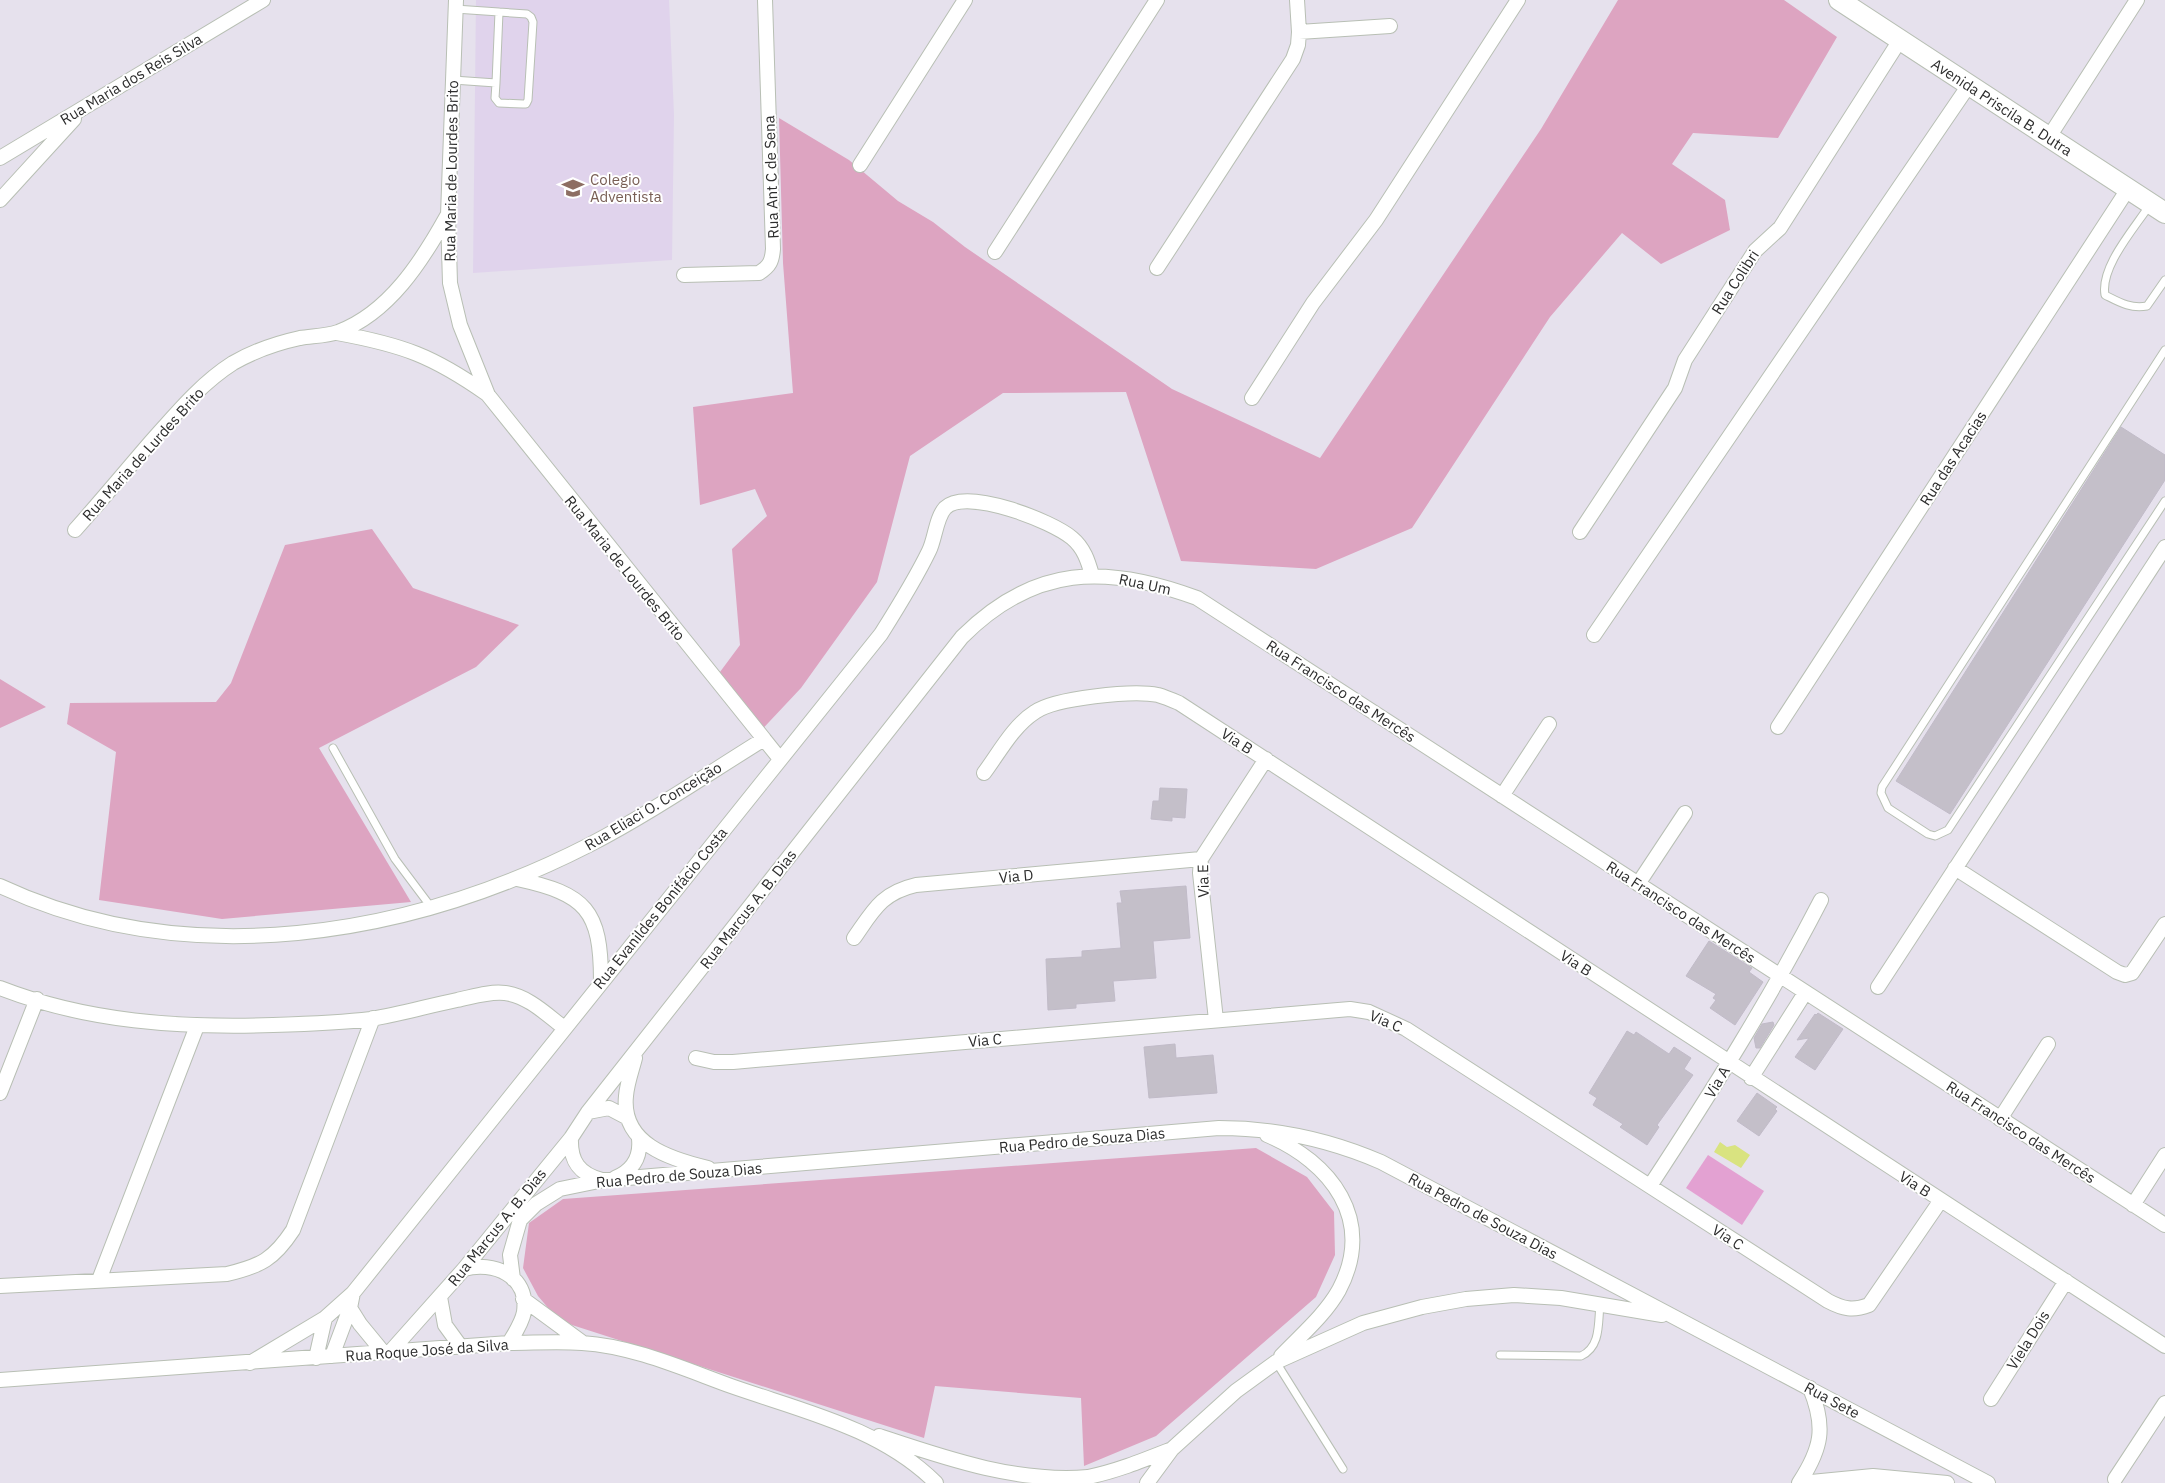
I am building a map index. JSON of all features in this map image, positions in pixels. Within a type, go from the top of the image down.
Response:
[{"type":"street","name":"Rua Maria dos Reis Silva","points":[[0,158],[263,0]]},
{"type":"street","points":[[860,165],[965,0]]},
{"type":"street","points":[[995,252],[1157,0]]},
{"type":"street","points":[[1157,268],[1293,59],[1298,45],[1299,32],[1297,0]]},
{"type":"street","points":[[1252,398],[1313,303],[1376,220],[1518,0]]},
{"type":"street","name":"Avenida Priscila B. Dutra","points":[[1839,0],[2158,208]]},
{"type":"street","points":[[2050,137],[2136,0]]},
{"type":"street","name":"Rua Ant C de Sena","points":[[684,275],[759,273],[768,268],[772,260],[767,2]]},
{"type":"street","name":"Rua Maria de Lourdes Brito","points":[[456,5],[448,215],[454,304],[471,356],[488,395],[764,739]]},
{"type":"street","points":[[1299,32],[1390,26]]},
{"type":"street","name":"Rua Colibri","points":[[1580,532],[1676,388],[1685,360],[1755,251],[1780,228],[1900,40]]},
{"type":"street","points":[[1594,635],[1969,85]]},
{"type":"street","points":[[0,200],[84,107]]},
{"type":"street","name":"Rua das Acacias","points":[[1778,727],[2128,189]]},
{"type":"street","name":"Rua Maria de Lurdes Brito","points":[[75,530],[179,410],[205,384],[234,363],[266,348],[337,332],[362,319],[386,300],[427,252],[448,215]]},
{"type":"street","name":"Rua Maria de Lourdes Brito","points":[[337,332],[404,347],[435,360],[488,395]]},
{"type":"street","name":"Rua Evanildes Bonifácio Costa","points":[[250,1363],[326,1318],[353,1293],[880,634],[903,600],[930,549],[943,510],[952,503],[966,500],[1044,521],[1073,539],[1086,556],[1092,575]]},
{"type":"street","points":[[1878,987],[2165,547]]},
{"type":"street","name":"Rua Um","points":[[1092,575],[1140,580],[1197,598]]},
{"type":"street","name":"Rua Marcus A. B. Dias","points":[[387,1352],[440,1297],[571,1138],[588,1112],[962,637],[980,619],[1002,603],[1030,588],[1061,578],[1092,575]]},
{"type":"street","name":"Rua Francisco das Mercês","points":[[1197,598],[2165,1225]]},
{"type":"street","name":"Via B","points":[[984,773],[1022,722],[1046,705],[1060,701],[1138,693],[1158,695],[1179,703],[1751,1078],[2165,1346]]},
{"type":"street","points":[[1502,796],[1549,724]]},
{"type":"street","points":[[764,739],[780,759]]},
{"type":"street","name":"Rua Eliaci O. Conceição","points":[[0,886],[55,908],[141,930],[237,938],[331,929],[380,920],[474,895],[518,879],[589,845],[764,739]]},
{"type":"street","name":"Via E","points":[[1216,1020],[1200,874],[1201,859],[1266,759]]},
{"type":"street","points":[[1638,884],[1685,813]]},
{"type":"street","name":"Via D","points":[[854,938],[877,904],[899,889],[916,885],[1201,859]]},
{"type":"street","points":[[1955,868],[2117,972],[2125,975],[2132,973],[2165,924]]},
{"type":"street","points":[[518,879],[547,886],[568,894],[588,912],[598,931],[602,981]]},
{"type":"street","name":"Via A","points":[[1650,1186],[1729,1063],[1781,977],[1821,900]]},
{"type":"street","points":[[0,988],[114,1018],[197,1026],[339,1023],[373,1018],[484,994],[504,993],[519,997],[533,1004],[563,1028]]},
{"type":"street","points":[[1751,1078],[1805,993]]},
{"type":"street","points":[[0,1092],[37,999]]},
{"type":"street","name":"Via C","points":[[696,1058],[714,1062],[733,1062],[1350,1009],[1368,1012],[1390,1020],[1828,1302],[1843,1308],[1858,1310],[1870,1305],[1941,1200]]},
{"type":"street","points":[[0,1286],[227,1274],[252,1268],[270,1259],[293,1230],[373,1018]]},
{"type":"street","points":[[99,1280],[197,1026]]},
{"type":"street","points":[[2000,1119],[2048,1044]]},
{"type":"street","points":[[571,1138],[570,1153],[577,1167],[590,1177],[608,1180],[624,1174],[635,1163],[640,1148],[639,1139],[628,1118],[626,1096],[636,1052]]},
{"type":"street","points":[[588,1112],[609,1108],[628,1118]]},
{"type":"street","name":"Rua Pedro de Souza Dias","points":[[513,1279],[510,1255],[520,1220],[536,1204],[560,1189],[608,1180],[722,1172],[1219,1128],[1251,1128],[1292,1133],[1323,1140],[1381,1162],[1674,1317]]},
{"type":"street","points":[[1147,1483],[1172,1449],[1236,1391],[1276,1362],[1324,1311],[1339,1290],[1349,1262],[1352,1233],[1345,1204],[1330,1178],[1305,1155],[1285,1143],[1251,1128]]},
{"type":"street","points":[[639,1139],[661,1155],[722,1172]]},
{"type":"street","points":[[2133,1205],[2165,1155]]},
{"type":"street","points":[[464,1269],[486,1266],[501,1270],[513,1279],[523,1299],[583,1343]]},
{"type":"street","name":"Viela Dois","points":[[1991,1399],[2066,1281]]},
{"type":"street","points":[[332,1356],[350,1308],[353,1293]]},
{"type":"street","points":[[1276,1362],[1363,1323],[1422,1306],[1466,1299],[1514,1296],[1600,1304],[1674,1317]]},
{"type":"street","name":"Rua Marcus A. B. Dias","points":[[440,1297],[445,1325],[461,1346]]},
{"type":"street","points":[[510,1343],[522,1320],[523,1299]]},
{"type":"street","points":[[350,1308],[360,1324],[387,1352]]},
{"type":"street","name":"Rua Sete","points":[[1674,1317],[1988,1483]]},
{"type":"street","points":[[316,1358],[326,1318]]},
{"type":"street","name":"Rua Roque José da Silva","points":[[0,1380],[461,1346],[510,1343],[583,1343],[653,1358],[975,1468],[1003,1475],[1048,1480],[1086,1477],[1122,1468],[1172,1449]]},
{"type":"street","points":[[1800,1483],[1818,1450],[1821,1428],[1817,1406],[1810,1388]]},
{"type":"street","points":[[2115,1479],[2165,1403]]},
{"type":"street","name":"Rua Roque José da Silva","points":[[842,1423],[876,1440],[906,1459],[936,1483]]},
{"type":"street","points":[[1800,1483],[1873,1476],[1947,1483]]},
{"type":"lane","points":[[456,5],[499,12],[527,14],[531,17],[533,22],[526,104],[496,101],[499,12]]},
{"type":"lane","points":[[452,80],[496,83]]},
{"type":"lane","points":[[2158,208],[2107,270],[2103,284],[2105,295],[2126,306],[2136,308],[2147,306],[2165,280]]},
{"type":"lane","points":[[2165,350],[1882,786],[1880,793],[1888,808],[1928,834],[1935,836],[1948,830],[2165,501]]},
{"type":"lane","points":[[333,748],[395,859],[431,907]]},
{"type":"lane","points":[[1500,1355],[1581,1356],[1588,1352],[1596,1343],[1600,1304]]},
{"type":"lane","points":[[1276,1362],[1343,1469]]},
{"type":"shaded area","name":"Colegio Adventista","points":[[476,0],[669,0],[674,115],[672,260],[473,273]]},
{"type":"shaded area","points":[[1618,0],[1784,0],[1837,37],[1778,138],[1693,133],[1672,164],[1725,200],[1730,230],[1661,264],[1622,233],[1550,317],[1412,528],[1316,569],[1181,561],[1126,392],[1003,393],[910,456],[877,582],[801,688],[756,736],[717,676],[740,645],[732,549],[767,516],[755,489],[700,505],[693,407],[793,393],[783,263],[779,118],[849,160],[898,201],[933,222],[965,247],[1172,389],[1320,458],[1541,129]]},
{"type":"shaded area","points":[[372,529],[413,588],[519,625],[476,667],[319,748],[411,902],[222,919],[99,900],[116,752],[67,724],[70,703],[216,702],[231,683],[285,545]]},
{"type":"shaded area","points":[[0,679],[46,707],[0,728]]},
{"type":"shaded area","points":[[1720,1142],[1727,1147],[1735,1145],[1750,1155],[1741,1168],[1714,1152]]},
{"type":"shaded area","points":[[1256,1148],[1307,1177],[1334,1212],[1335,1255],[1316,1297],[1156,1436],[1084,1466],[1081,1398],[935,1386],[924,1438],[572,1325],[555,1316],[538,1296],[523,1268],[529,1223],[563,1199]]},
{"type":"shaded area","points":[[1708,1155],[1764,1191],[1742,1225],[1686,1188]]},
{"type":"building","points":[[2121,427],[2165,455],[2165,480],[1950,814],[1896,781]]},
{"type":"building","points":[[1160,788],[1187,789],[1185,818],[1172,817],[1172,821],[1151,819],[1153,801],[1159,801]]},
{"type":"building","points":[[1186,886],[1190,938],[1153,941],[1156,978],[1113,981],[1115,1001],[1076,1004],[1076,1008],[1048,1010],[1046,959],[1082,957],[1082,951],[1121,948],[1117,903],[1122,903],[1120,891]]},
{"type":"building","points":[[1709,941],[1752,968],[1749,972],[1763,982],[1735,1025],[1710,1008],[1716,1000],[1713,998],[1716,994],[1686,976]]},
{"type":"building","points":[[1818,1013],[1843,1029],[1815,1070],[1795,1057],[1809,1038],[1797,1040],[1815,1014]]},
{"type":"building","points":[[1773,1022],[1774,1025],[1760,1048],[1756,1048],[1754,1038],[1762,1024]]},
{"type":"building","points":[[1627,1031],[1634,1035],[1636,1032],[1669,1054],[1674,1047],[1691,1058],[1684,1069],[1693,1075],[1657,1125],[1659,1127],[1647,1145],[1620,1127],[1623,1124],[1593,1105],[1597,1098],[1589,1093]]},
{"type":"building","points":[[1175,1044],[1176,1058],[1213,1055],[1217,1093],[1149,1098],[1144,1047]]},
{"type":"building","points":[[1757,1093],[1777,1107],[1775,1109],[1777,1111],[1759,1136],[1737,1121]]},
{"type":"place","name":"Colegio Adventista","points":[[573,188]]}]
